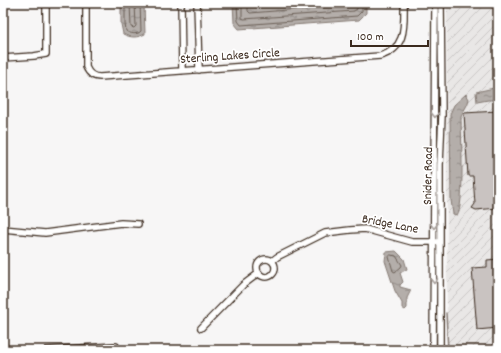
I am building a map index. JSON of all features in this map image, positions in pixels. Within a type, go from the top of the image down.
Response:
[{"type":"street","points":[[3,58],[46,54],[46,3]]},
{"type":"street","name":"Sterling Lakes Circle","points":[[86,3],[86,67],[90,74],[100,77],[384,55],[394,50],[401,40],[404,26],[404,3]]},
{"type":"street","points":[[181,3],[182,71]]},
{"type":"street","points":[[197,3],[198,70]]},
{"type":"street","name":"Snider Road","points":[[435,3],[437,242],[440,350]]},
{"type":"street","name":"Snider Road","points":[[433,350],[442,115],[441,3]]},
{"type":"street","points":[[3,229],[45,233],[121,223],[138,224]]},
{"type":"street","name":"Bridge Lane","points":[[272,261],[325,233],[350,230],[364,229],[412,242],[437,242]]},
{"type":"street","name":"Bridge Lane","points":[[268,259],[272,261],[275,268],[272,275],[266,277],[259,273],[257,266],[260,261],[268,259]]},
{"type":"street","name":"Bridge Lane","points":[[201,328],[243,285],[259,273]]},
{"type":"street","points":[[47,350],[117,348]]},
{"type":"shaded area","points":[[447,3],[498,3],[498,350],[447,350]]},
{"type":"water","points":[[121,3],[144,3],[145,34],[134,37],[123,34],[121,24]]},
{"type":"water","points":[[233,3],[366,3],[366,13],[359,20],[239,29],[234,23]]},
{"type":"water","points":[[494,88],[498,89],[498,100],[477,102],[476,92]]},
{"type":"water","points":[[466,94],[469,99],[461,117],[462,184],[461,198],[457,215],[453,214],[451,200],[450,114],[454,105]]},
{"type":"water","points":[[396,251],[404,259],[407,269],[400,273],[403,282],[400,287],[411,290],[407,298],[407,308],[405,310],[402,308],[402,303],[395,291],[385,261],[386,252]]},
{"type":"building","points":[[498,111],[498,174],[494,175],[497,208],[476,210],[472,208],[475,204],[473,176],[468,176],[464,113]]},
{"type":"building","points":[[498,259],[498,328],[477,330],[472,268],[487,267],[487,260]]},
{"type":"waterway","points":[[446,313],[448,350]]}]
